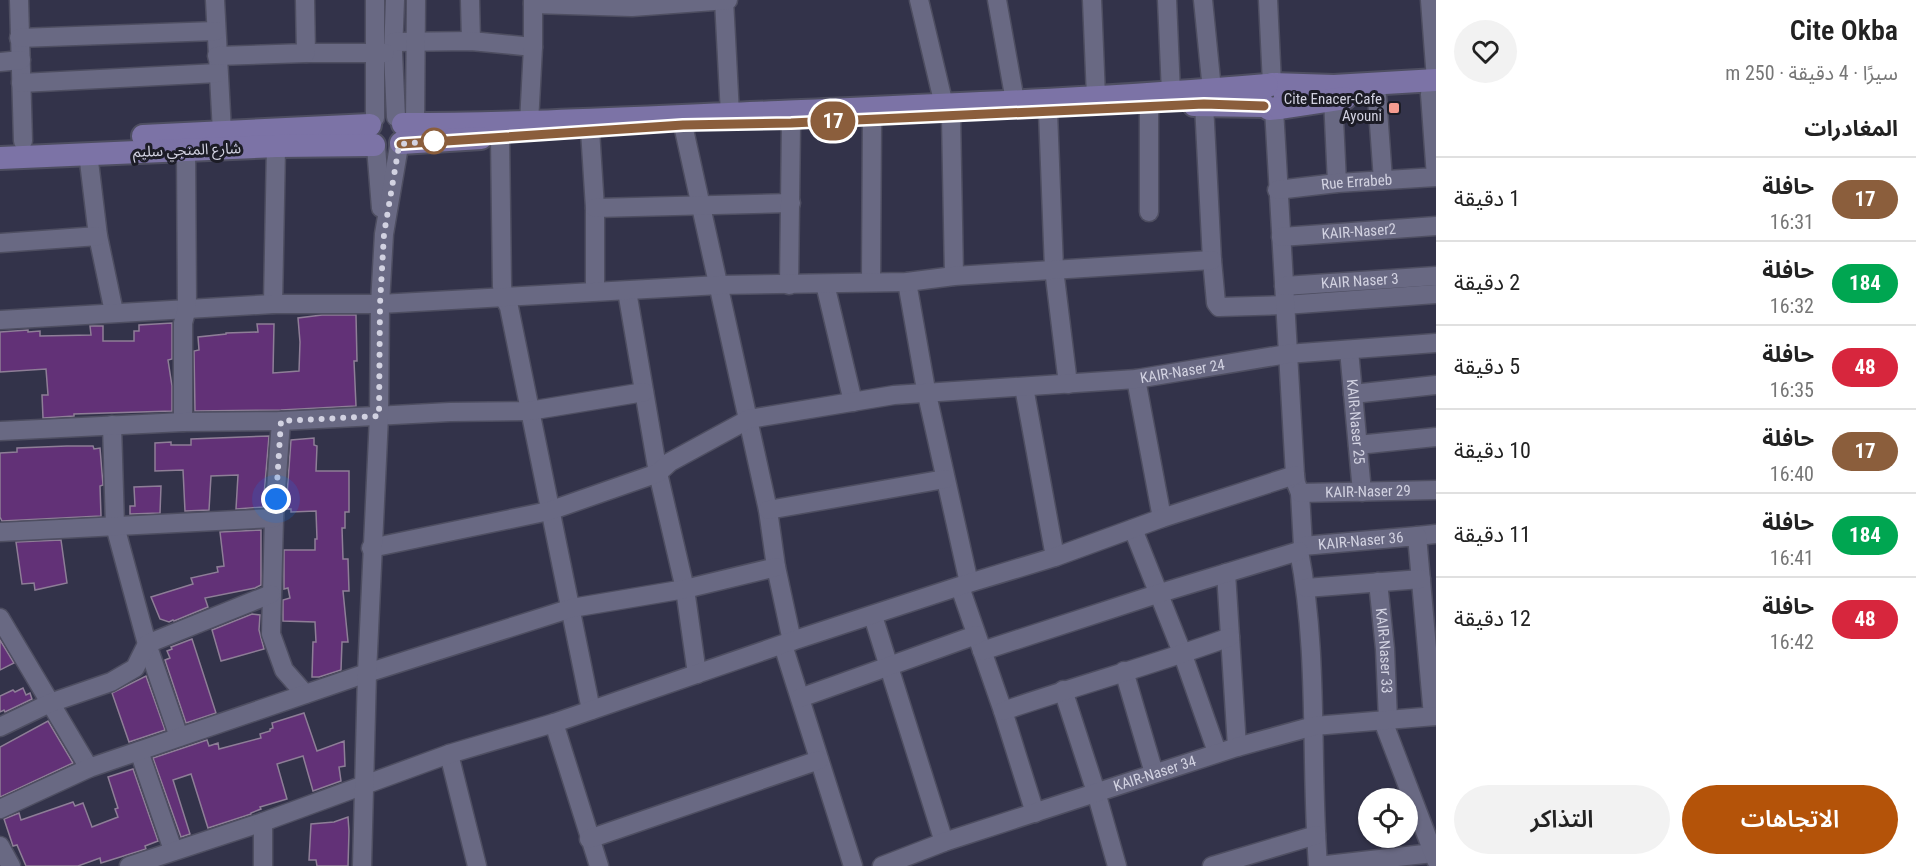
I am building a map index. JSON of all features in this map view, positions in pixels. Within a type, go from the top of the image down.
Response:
[{"type":"main road","name":"شارع المنجي سليم","points":[[1272,96],[1334,86],[1435,87]]},
{"type":"main road","name":"شارع المنجي سليم","points":[[0,142],[222,132],[390,132],[500,137],[683,125],[872,119],[1015,101],[1171,93],[1208,97],[1333,98],[1377,96],[1435,87]]},
{"type":"main road","name":"شارع المنجي سليم","points":[[0,158],[276,146],[390,132],[529,123],[730,114],[1048,112],[1149,107],[1208,97]]},
{"type":"street","points":[[19,0],[23,141]]},
{"type":"street","points":[[215,0],[222,132]]},
{"type":"street","points":[[305,0],[306,53]]},
{"type":"street","points":[[375,0],[375,52],[390,132]]},
{"type":"street","points":[[363,866],[371,548],[379,416],[380,304],[395,0]]},
{"type":"street","points":[[390,132],[414,41],[416,0]]},
{"type":"street","points":[[470,0],[471,41]]},
{"type":"street","points":[[724,0],[730,114]]},
{"type":"street","points":[[529,123],[533,2],[632,3],[728,0]]},
{"type":"street","points":[[919,0],[947,111],[954,276]]},
{"type":"street","points":[[997,0],[1015,101]]},
{"type":"street","points":[[1092,0],[1096,98]]},
{"type":"street","points":[[1167,0],[1171,93]]},
{"type":"street","points":[[1203,0],[1212,260],[1216,303],[1219,307],[1285,305],[1436,294]]},
{"type":"street","points":[[1268,0],[1287,354],[1295,475],[1300,493],[1301,548],[1306,588],[1314,726],[1318,866],[1434,857]]},
{"type":"street","points":[[1430,0],[1435,87],[1436,177]]},
{"type":"street","points":[[20,38],[216,31]]},
{"type":"street","points":[[21,83],[306,53],[375,52],[414,41],[471,41],[533,47]]},
{"type":"street","points":[[0,62],[21,60]]},
{"type":"street","points":[[1377,96],[1383,180]]},
{"type":"street","points":[[1333,98],[1337,183]]},
{"type":"street","points":[[1149,107],[1149,212]]},
{"type":"street","points":[[1048,112],[1054,269],[1068,384]]},
{"type":"street","points":[[871,282],[872,119]]},
{"type":"street","points":[[789,285],[791,123]]},
{"type":"street","points":[[683,125],[768,510],[788,643],[800,698],[853,866]]},
{"type":"street","points":[[590,130],[595,208],[595,291]]},
{"type":"street","points":[[500,137],[502,286],[504,298],[509,307],[591,710]]},
{"type":"street","points":[[273,303],[276,146]]},
{"type":"street","points":[[183,422],[183,323],[187,308],[186,150]]},
{"type":"street","points":[[87,153],[98,236],[114,312]]},
{"type":"street","name":"Rue Errabeb","points":[[1277,190],[1337,183],[1436,177]]},
{"type":"street","points":[[595,208],[791,203]]},
{"type":"street","name":"KAIR-Naser2","points":[[1281,237],[1436,226]]},
{"type":"street","points":[[0,243],[98,236]]},
{"type":"street","points":[[0,320],[273,303],[380,304],[719,285],[907,282],[954,276],[1212,260]]},
{"type":"street","name":"KAIR Naser 3","points":[[1284,286],[1436,276]]},
{"type":"street","points":[[907,282],[965,585],[979,643],[1035,813]]},
{"type":"street","points":[[825,284],[853,402]]},
{"type":"street","points":[[627,291],[658,473],[685,589],[698,674]]},
{"type":"street","name":"KAIR-Naser 24","points":[[371,548],[549,511],[658,473],[670,462],[749,419],[894,394],[1136,379],[1287,354],[1436,343]]},
{"type":"street","name":"KAIR-Naser 25","points":[[1349,350],[1362,492]]},
{"type":"street","points":[[1136,379],[1162,518]]},
{"type":"street","points":[[1353,394],[1436,385]]},
{"type":"street","points":[[1024,387],[1055,557]]},
{"type":"street","points":[[0,431],[183,422],[281,421],[450,412],[529,411],[644,392]]},
{"type":"street","points":[[281,421],[274,518],[271,634],[284,670],[305,694]]},
{"type":"street","points":[[112,425],[115,526],[147,644],[179,737]]},
{"type":"street","points":[[1358,445],[1436,437]]},
{"type":"street","points":[[129,866],[263,822],[449,754],[554,723],[1295,475]]},
{"type":"street","points":[[768,510],[945,479]]},
{"type":"street","name":"KAIR-Naser 29","points":[[1300,493],[1436,490]]},
{"type":"street","points":[[0,532],[274,518]]},
{"type":"street","points":[[1133,529],[1157,594],[1183,654],[1217,752]]},
{"type":"street","points":[[1417,536],[1436,534]]},
{"type":"street","name":"KAIR-Naser 36","points":[[800,698],[890,667],[1157,594],[1301,548],[1417,536],[1434,716]]},
{"type":"street","points":[[0,809],[89,768],[367,673],[572,608],[685,589],[776,567]]},
{"type":"street","points":[[1226,573],[1237,747]]},
{"type":"street","points":[[1306,588],[1421,579]]},
{"type":"street","name":"KAIR-Naser 33","points":[[1378,582],[1385,649],[1386,720],[1434,857]]},
{"type":"street","points":[[0,728],[50,703],[111,682],[135,668],[147,644],[271,594]]},
{"type":"street","points":[[873,616],[944,842]]},
{"type":"street","points":[[0,618],[89,768]]},
{"type":"street","points":[[1003,711],[1230,637]]},
{"type":"street","points":[[1124,671],[1154,773]]},
{"type":"street","points":[[1063,690],[1117,866]]},
{"type":"street","name":"KAIR-Naser 34","points":[[882,866],[903,863],[944,842],[1217,752],[1314,726],[1434,716]]},
{"type":"street","points":[[554,723],[599,866]]},
{"type":"street","points":[[139,751],[173,850]]},
{"type":"street","points":[[449,754],[477,866]]},
{"type":"street","points":[[589,839],[819,760]]},
{"type":"street","points":[[262,866],[263,822]]},
{"type":"street","points":[[1219,865],[1316,835]]},
{"type":"street","points":[[0,846],[11,866]]},
{"type":"building","points":[[356,315],[357,361],[354,361],[356,406],[195,411],[194,351],[199,350],[198,337],[258,332],[257,324],[274,324],[273,373],[299,371],[298,318]]},
{"type":"building","points":[[172,323],[172,359],[168,360],[172,386],[172,411],[74,414],[74,416],[43,418],[42,395],[48,395],[46,369],[0,372],[0,332],[28,330],[28,332],[40,331],[40,336],[91,335],[90,326],[103,326],[103,341],[134,341],[134,331],[139,331],[139,325]]},
{"type":"building","points":[[269,436],[263,507],[236,509],[238,475],[211,476],[209,510],[185,511],[183,470],[155,471],[155,443],[171,442],[171,445],[191,445],[191,439]]},
{"type":"building","points":[[314,438],[314,445],[317,446],[316,471],[349,471],[349,512],[345,512],[345,528],[342,528],[343,559],[348,559],[349,591],[343,591],[348,642],[342,642],[341,670],[319,677],[312,677],[313,642],[316,642],[315,622],[283,621],[283,600],[290,598],[288,588],[284,589],[284,550],[315,550],[315,539],[317,539],[316,511],[291,512],[291,509],[286,509],[291,440]]},
{"type":"building","points":[[67,446],[100,448],[103,485],[100,486],[101,516],[2,521],[0,517],[0,453],[17,452],[17,448]]},
{"type":"building","points":[[161,486],[160,513],[130,514],[130,506],[135,506],[134,487]]},
{"type":"building","points":[[261,530],[261,585],[205,598],[208,607],[174,621],[160,619],[151,597],[193,584],[191,578],[218,572],[217,567],[224,566],[220,532]]},
{"type":"building","points":[[61,540],[67,583],[35,590],[34,583],[22,584],[16,542]]},
{"type":"building","points":[[252,614],[260,615],[259,630],[264,649],[221,661],[212,630]]},
{"type":"building","points":[[192,639],[216,713],[186,723],[165,660],[170,658],[167,651],[172,649],[171,647]]},
{"type":"building","points":[[0,640],[14,663],[0,670]]},
{"type":"building","points":[[146,676],[165,730],[129,742],[112,693]]},
{"type":"building","points":[[23,688],[26,695],[30,693],[32,699],[5,712],[4,710],[0,712],[0,696]]},
{"type":"building","points":[[304,713],[317,751],[344,741],[345,766],[339,767],[341,781],[313,791],[303,756],[277,764],[287,799],[208,828],[191,774],[173,780],[190,834],[181,837],[153,758],[207,740],[209,746],[218,743],[219,749],[261,738],[260,734],[273,728],[272,723]]},
{"type":"building","points":[[48,721],[73,763],[0,797],[0,747]]},
{"type":"building","points":[[133,769],[158,841],[145,846],[146,849],[101,863],[100,858],[78,866],[26,866],[17,845],[13,846],[4,819],[19,813],[21,820],[73,802],[75,806],[83,803],[92,827],[118,817],[115,809],[118,808],[108,777]]},
{"type":"building","points":[[348,817],[348,866],[317,866],[316,860],[309,860],[311,824],[334,822]]},
{"type":"bus line","name":"17","points":[[401,144],[683,125],[791,123],[1204,104],[1264,106]]},
{"type":"place","name":"Cite Enacer-Cafe Ayouni","points":[[1394,108]]},
{"type":"route","points":[[276,499],[281,421],[379,416],[380,304],[384,234],[399,146],[434,141]]}]
